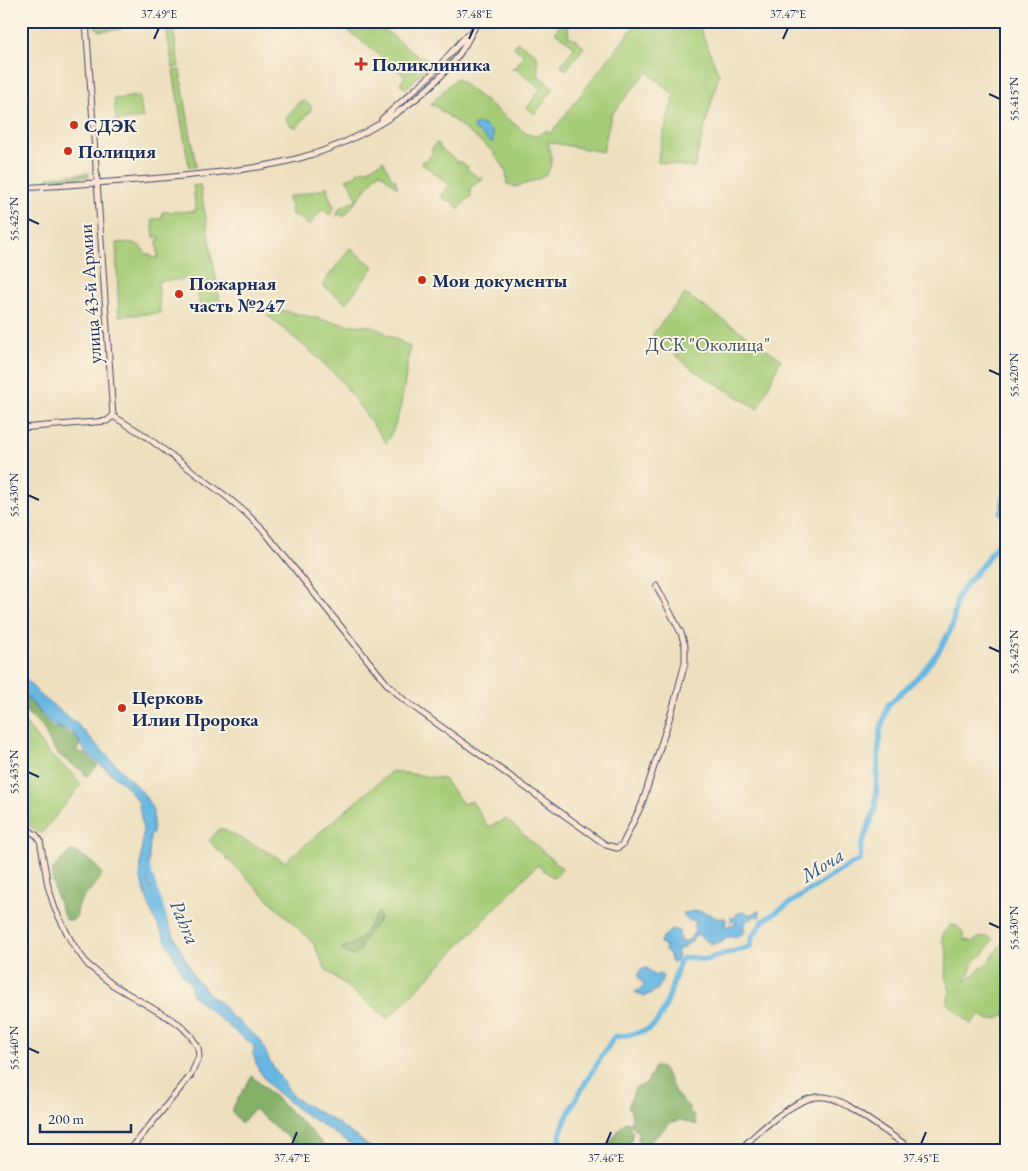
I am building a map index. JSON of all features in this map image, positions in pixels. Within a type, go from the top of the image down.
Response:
[{"type":"main road","name":"улица 43-й Армии","points":[[86,21],[113,416]]},
{"type":"main road","points":[[21,188],[194,175],[283,162],[330,148],[372,127],[434,83],[457,58],[478,21]]},
{"type":"main road","points":[[402,106],[474,28]]},
{"type":"main road","points":[[452,52],[457,58]]},
{"type":"main road","points":[[88,184],[94,179],[96,171]]},
{"type":"main road","points":[[21,428],[108,421],[113,416],[144,435],[246,513],[264,531],[387,684],[404,700],[606,845],[617,848],[622,845],[642,804],[685,663],[685,646],[681,632],[656,586]]},
{"type":"main road","points":[[21,825],[40,840],[48,886],[55,909],[72,943],[88,965],[113,986],[179,1024],[198,1047],[199,1056],[191,1075],[130,1150]]},
{"type":"main road","points":[[740,1150],[771,1122],[795,1105],[809,1098],[823,1097],[847,1105],[913,1150]]},
{"type":"green space","points":[[95,21],[124,21],[121,29],[99,31],[95,26]]},
{"type":"green space","points":[[165,21],[172,21],[179,67],[173,68]]},
{"type":"green space","points":[[346,21],[365,21],[372,27],[376,23],[420,58],[423,56],[430,63],[406,89],[400,84],[405,76],[349,31],[352,26]]},
{"type":"green space","points":[[559,21],[567,21],[569,37],[584,47],[566,70],[560,66],[575,47],[555,32],[562,23]]},
{"type":"green space","points":[[638,21],[697,21],[719,74],[694,168],[658,162],[674,95],[647,72],[611,115],[603,152],[548,142],[551,154],[550,168],[538,179],[515,187],[507,184],[504,168],[494,155],[495,153],[434,105],[430,105],[456,78],[527,134],[536,136],[546,131],[551,133]]},
{"type":"green space","points":[[517,42],[537,55],[539,76],[554,88],[535,114],[527,108],[541,88],[516,69],[512,69],[513,67],[516,68],[524,54],[514,48]]},
{"type":"green space","points":[[180,70],[196,167],[189,167],[173,71]]},
{"type":"green space","points":[[139,96],[143,118],[116,121],[114,99]]},
{"type":"green space","points":[[300,101],[304,101],[311,106],[311,110],[297,127],[293,127],[287,122],[286,118]]},
{"type":"green space","points":[[436,143],[441,145],[439,147],[458,162],[468,167],[467,169],[483,179],[470,188],[471,196],[460,207],[460,210],[450,200],[448,202],[441,197],[450,185],[421,163],[423,160],[426,162],[433,152],[431,150]]},
{"type":"green space","points":[[383,160],[392,179],[395,178],[398,188],[379,172],[344,217],[339,214],[336,216],[340,208],[357,199],[350,182],[346,179],[358,175],[357,171],[370,170],[369,168]]},
{"type":"green space","points":[[89,173],[89,177],[48,181],[48,177]]},
{"type":"green space","points":[[200,185],[221,308],[200,310],[196,279],[158,281],[160,313],[119,316],[116,243],[133,243],[146,254],[150,254],[151,257],[158,258],[157,240],[160,240],[160,237],[154,237],[152,219],[162,219],[162,212],[196,211],[193,186]]},
{"type":"green space","points":[[328,187],[327,191],[333,206],[335,206],[330,215],[322,209],[309,226],[299,217],[292,215],[288,197],[324,189]]},
{"type":"green space","points":[[350,248],[374,267],[346,303],[322,285]]},
{"type":"green space","name":"ДСК \"Околица\"","points":[[685,294],[781,359],[758,409],[692,369],[652,335]]},
{"type":"green space","points":[[269,311],[285,311],[347,325],[372,326],[410,347],[400,409],[392,433],[386,443],[343,383],[315,355],[267,315]]},
{"type":"green space","points":[[21,690],[52,728],[75,735],[80,745],[76,751],[85,754],[98,765],[89,775],[85,776],[83,770],[60,756],[53,748],[42,727],[26,712],[21,701]]},
{"type":"green space","points":[[21,718],[50,755],[73,774],[81,785],[41,834],[21,820]]},
{"type":"green space","points":[[392,771],[444,779],[463,804],[472,801],[488,827],[506,819],[563,869],[554,878],[537,865],[388,1019],[326,970],[313,943],[209,841],[220,828],[285,862]]},
{"type":"green space","points":[[70,851],[79,853],[89,860],[102,875],[82,899],[77,910],[77,916],[73,920],[66,920],[56,896],[51,871]]},
{"type":"green space","points":[[379,911],[380,918],[361,944],[359,951],[353,956],[342,951],[343,947],[349,946],[359,939]]},
{"type":"green space","points":[[950,925],[957,926],[962,931],[965,940],[973,942],[985,937],[993,939],[984,954],[975,960],[965,982],[989,961],[1003,942],[1007,940],[1007,1014],[997,1019],[988,1020],[980,1014],[971,1024],[947,1003],[950,991],[946,979],[947,951],[942,940],[943,933]]},
{"type":"green space","points":[[656,1065],[664,1071],[674,1091],[689,1107],[689,1113],[694,1116],[697,1125],[680,1120],[670,1123],[649,1143],[645,1141],[642,1144],[638,1140],[639,1133],[637,1128],[635,1129],[632,1126],[630,1121],[632,1118],[630,1108],[628,1108],[635,1088],[646,1084]]},
{"type":"green space","points":[[252,1076],[306,1126],[328,1150],[303,1150],[254,1109],[241,1124],[231,1110]]},
{"type":"green space","points":[[628,1122],[633,1133],[630,1142],[626,1144],[627,1150],[603,1150],[622,1125]]},
{"type":"water","points":[[482,124],[493,133],[493,142],[473,128],[474,125]]},
{"type":"water","points":[[1007,489],[1007,523],[1003,524],[998,511],[1001,510],[1002,499]]},
{"type":"water","points":[[21,674],[40,695],[75,722],[144,794],[153,810],[153,834],[150,837],[148,882],[194,977],[211,996],[223,1005],[231,1017],[261,1041],[269,1060],[294,1098],[336,1122],[374,1150],[360,1150],[296,1108],[270,1086],[258,1069],[253,1054],[254,1046],[192,995],[189,980],[185,978],[152,914],[140,877],[143,830],[138,801],[124,784],[86,753],[74,733],[52,725],[21,690]]},
{"type":"water","points":[[697,911],[711,914],[721,919],[724,917],[727,921],[723,923],[728,927],[730,924],[737,923],[731,922],[731,917],[736,918],[736,914],[744,911],[753,915],[753,913],[759,911],[760,917],[755,916],[747,920],[743,928],[746,930],[741,935],[728,937],[724,941],[710,945],[713,942],[708,942],[697,934],[690,943],[684,946],[685,948],[680,948],[676,962],[672,963],[669,953],[665,950],[666,946],[660,943],[661,939],[672,929],[679,931],[680,942],[689,940],[695,931],[694,925],[697,921],[687,919],[683,913]]},
{"type":"water","points":[[647,968],[655,976],[659,974],[663,976],[658,989],[644,997],[635,992],[645,986],[638,977],[640,970]]},
{"type":"waterway","name":"Моча","points":[[564,1150],[560,1138],[566,1118],[592,1072],[614,1037],[641,1032],[655,1024],[665,1007],[681,959],[691,957],[704,960],[750,947],[752,937],[764,920],[841,870],[860,860],[861,846],[875,809],[880,731],[888,705],[922,673],[940,649],[952,627],[957,598],[1002,538],[1007,516]]},
{"type":"waterway","name":"Pahra","points":[[146,864],[164,917]]},
{"type":"place","name":"Поликлиника","points":[[361,64]]},
{"type":"place","name":"СДЭК","points":[[74,125]]},
{"type":"place","name":"Полиция","points":[[68,151]]},
{"type":"place","name":"Мои документы","points":[[422,280]]},
{"type":"place","name":"Пожарная часть №247","points":[[179,294]]},
{"type":"place","name":"Церковь Илии Пророка","points":[[122,708]]}]
